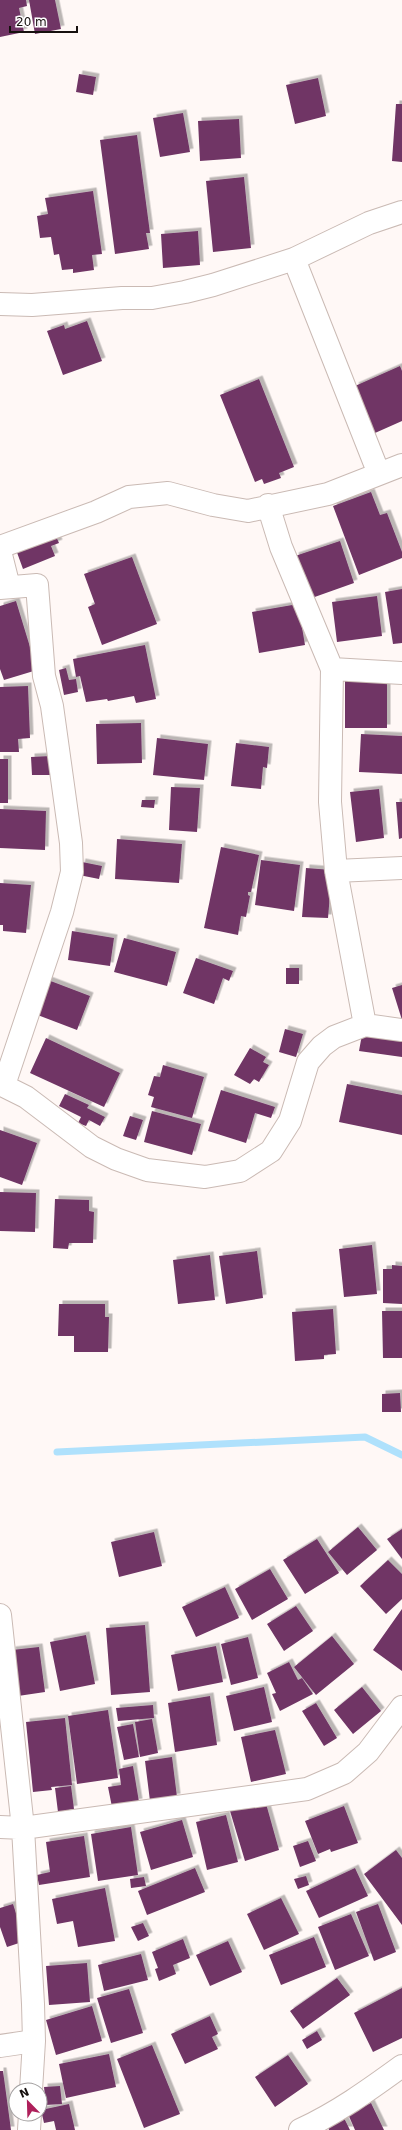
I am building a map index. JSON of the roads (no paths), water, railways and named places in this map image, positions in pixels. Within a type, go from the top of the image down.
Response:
[{"type":"street","points":[[0,304],[32,305],[122,298],[152,298],[213,285],[294,259],[369,223],[402,212]]},
{"type":"street","points":[[294,259],[379,474]]},
{"type":"street","points":[[0,547],[96,512],[129,497],[168,492],[213,505],[248,511],[268,505],[328,494],[402,465]]},
{"type":"street","points":[[268,505],[281,547],[332,669],[330,802],[336,871],[365,1025]]},
{"type":"street","points":[[0,551],[4,587],[37,585],[44,676],[54,721],[72,843],[72,872],[62,912],[2,1085],[26,1097],[92,1147],[122,1161],[147,1170],[205,1177],[240,1171],[271,1151],[290,1121],[308,1062],[322,1046],[334,1037],[365,1025],[402,1030]]},
{"type":"street","points":[[332,669],[402,673]]},
{"type":"street","points":[[336,871],[402,868]]},
{"type":"street","points":[[0,1615],[23,1828],[34,2042],[32,2082]]},
{"type":"street","points":[[0,1827],[23,1828],[307,1789],[344,1773],[363,1756],[402,1707]]},
{"type":"street","points":[[0,2046],[34,2042]]},
{"type":"street","points":[[300,2130],[328,2117],[350,2104],[402,2066]]},
{"type":"waterway","points":[[57,1452],[365,1437],[402,1455]]}]
